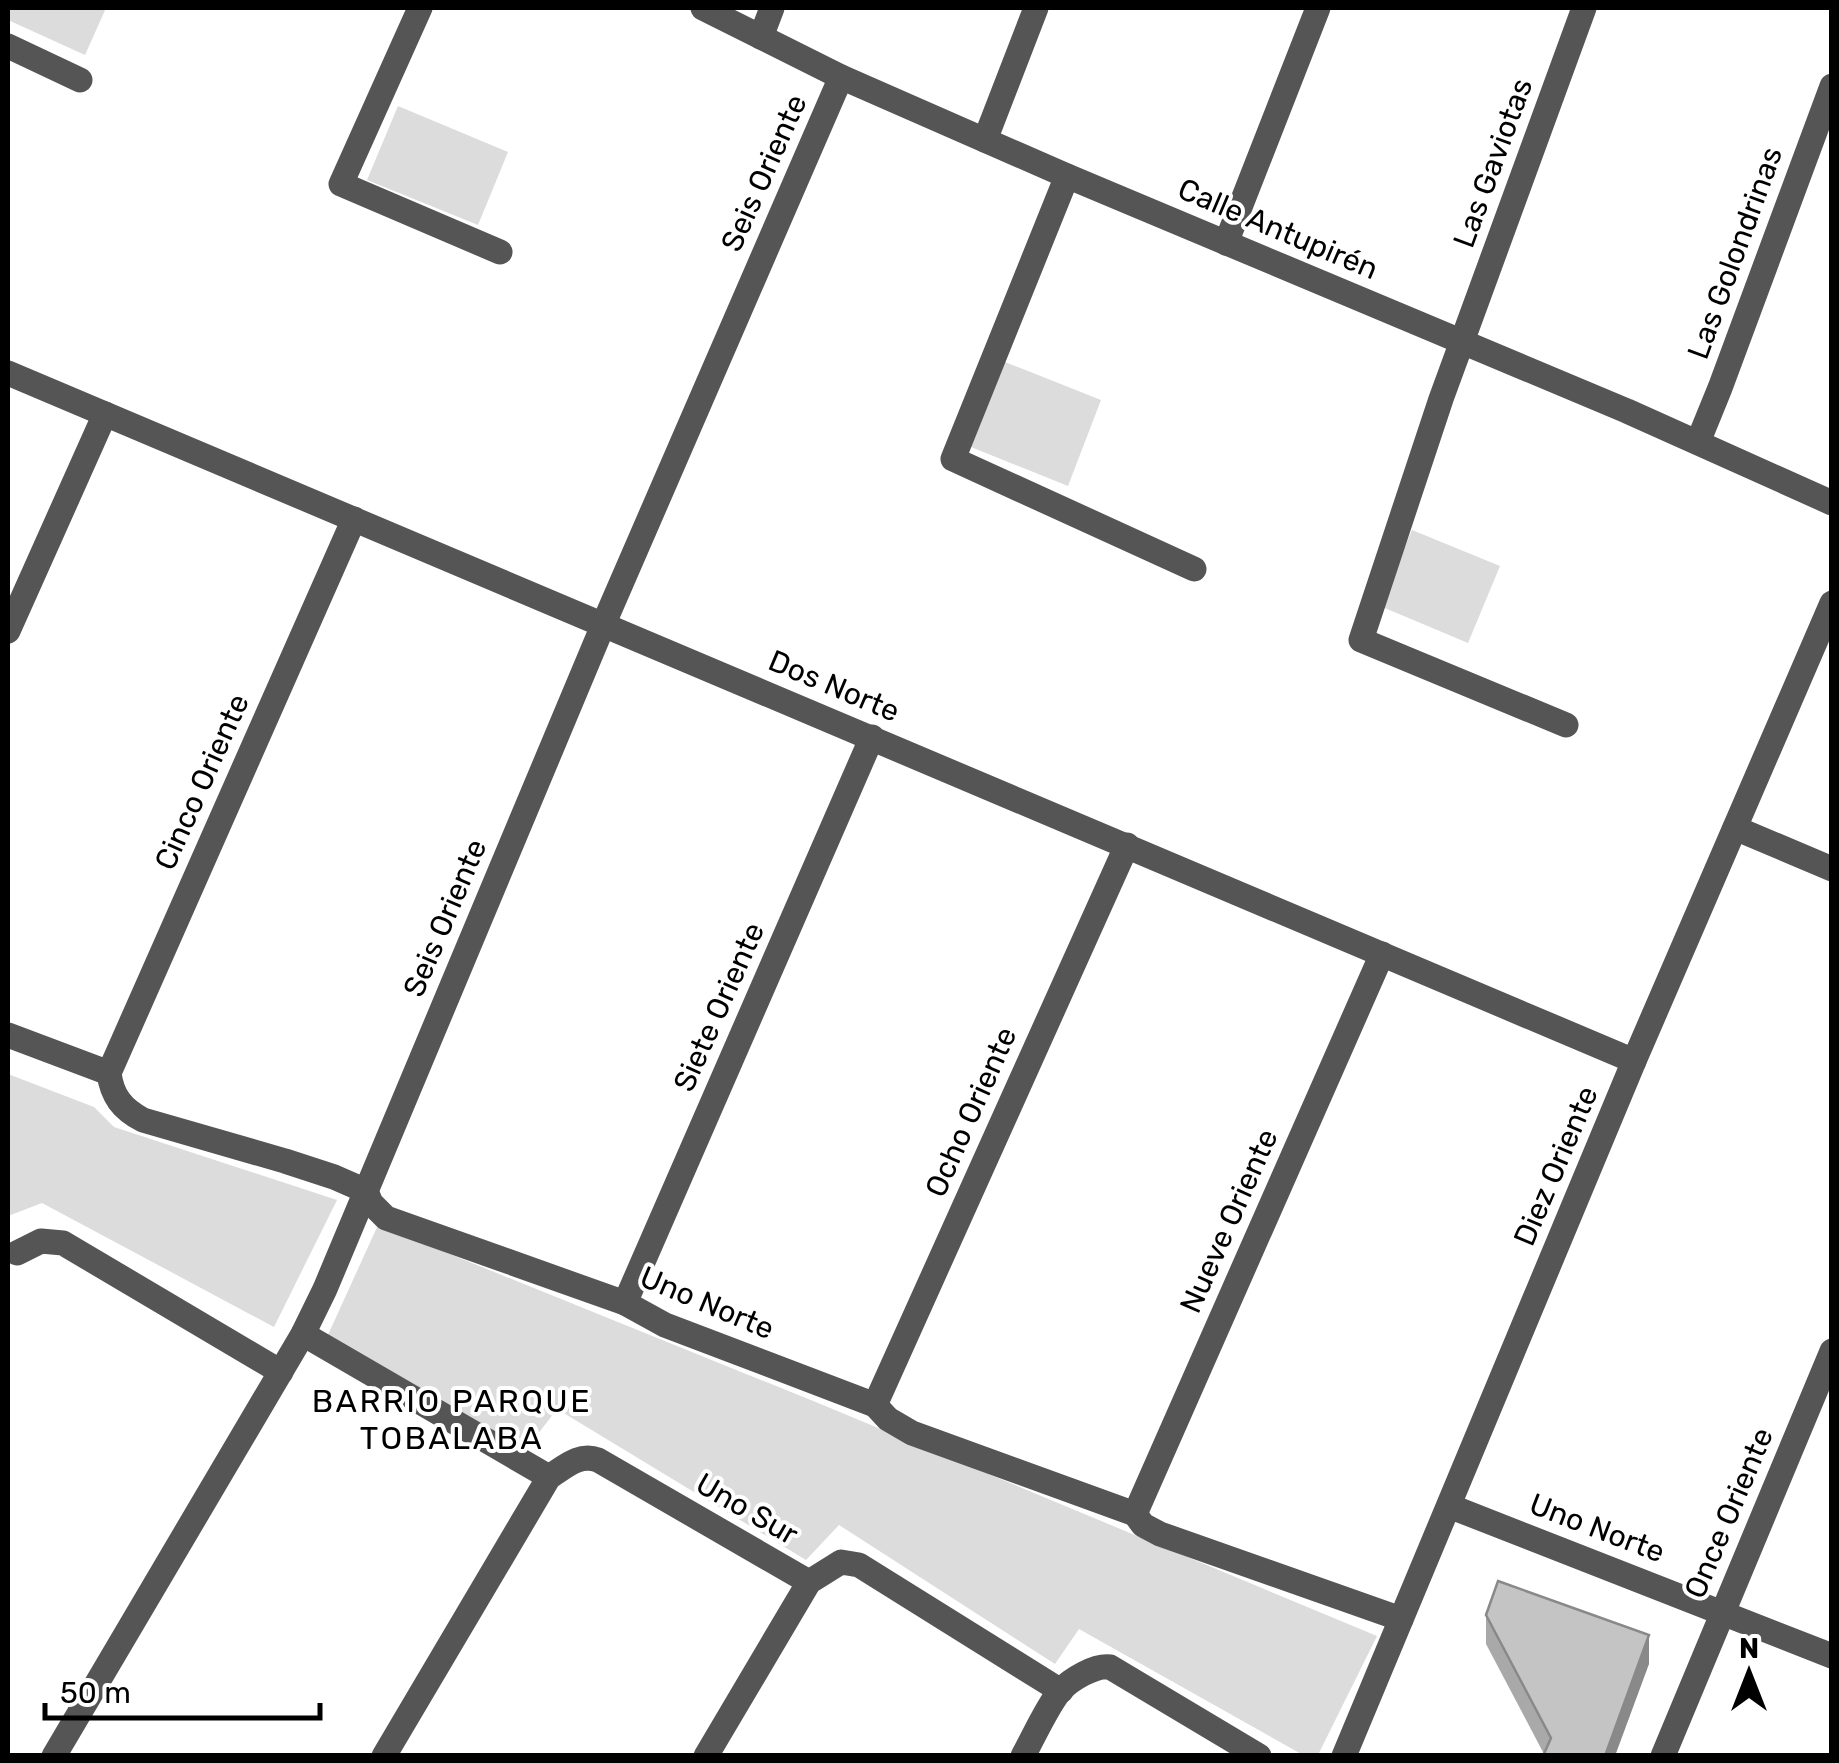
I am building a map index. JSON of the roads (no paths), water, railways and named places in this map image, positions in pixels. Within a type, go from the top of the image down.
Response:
[{"type":"street","points":[[420,8],[341,184],[500,252]]},
{"type":"street","name":"Calle Antupirén","points":[[703,8],[842,77],[1067,176],[1698,442],[1832,503]]},
{"type":"street","points":[[761,37],[772,8]]},
{"type":"street","points":[[985,140],[1036,8]]},
{"type":"street","points":[[1226,242],[1318,8]]},
{"type":"street","name":"Las Gaviotas","points":[[1566,725],[1361,640],[1441,400],[1584,8]]},
{"type":"street","points":[[8,46],[80,80]]},
{"type":"street","name":"Seis Oriente","points":[[54,1756],[303,1334],[325,1289],[604,623],[842,77]]},
{"type":"street","name":"Las Golondrinas","points":[[1698,442],[1832,86]]},
{"type":"street","points":[[1067,176],[952,459],[1194,569]]},
{"type":"street","name":"Dos Norte","points":[[8,372],[1634,1061]]},
{"type":"street","points":[[8,631],[104,414]]},
{"type":"street","name":"Cinco Oriente","points":[[109,1072],[354,518]]},
{"type":"street","name":"Diez Oriente","points":[[1344,1756],[1634,1061],[1832,603]]},
{"type":"street","name":"Siete Oriente","points":[[625,1303],[872,737]]},
{"type":"street","points":[[1734,828],[1832,869]]},
{"type":"street","name":"Ocho Oriente","points":[[875,1405],[1127,845]]},
{"type":"street","name":"Nueve Oriente","points":[[1135,1514],[1382,954]]},
{"type":"street","points":[[8,1035],[109,1072]]},
{"type":"street","name":"Uno Norte","points":[[109,1072],[118,1101],[143,1120],[334,1177],[366,1191],[371,1203],[386,1218],[625,1303],[665,1325],[875,1405],[912,1434],[1135,1514],[1143,1525],[1160,1534],[1402,1619]]},
{"type":"street","points":[[11,1257],[41,1241],[62,1243],[280,1372]]},
{"type":"street","points":[[303,1334],[549,1478],[384,1756]]},
{"type":"street","name":"Once Oriente","points":[[1663,1756],[1832,1351]]},
{"type":"street","name":"Uno Sur","points":[[549,1478],[576,1460],[593,1458],[809,1582],[842,1562],[860,1565],[1060,1690]]},
{"type":"street","name":"Uno Norte","points":[[1450,1506],[1832,1656]]},
{"type":"street","points":[[706,1756],[809,1582]]},
{"type":"street","points":[[1023,1756],[1060,1690],[1096,1667],[1110,1667],[1258,1756]]},
{"type":"district","name":"BARRIO PARQUE TOBALABA","points":[[452,1420]]}]
